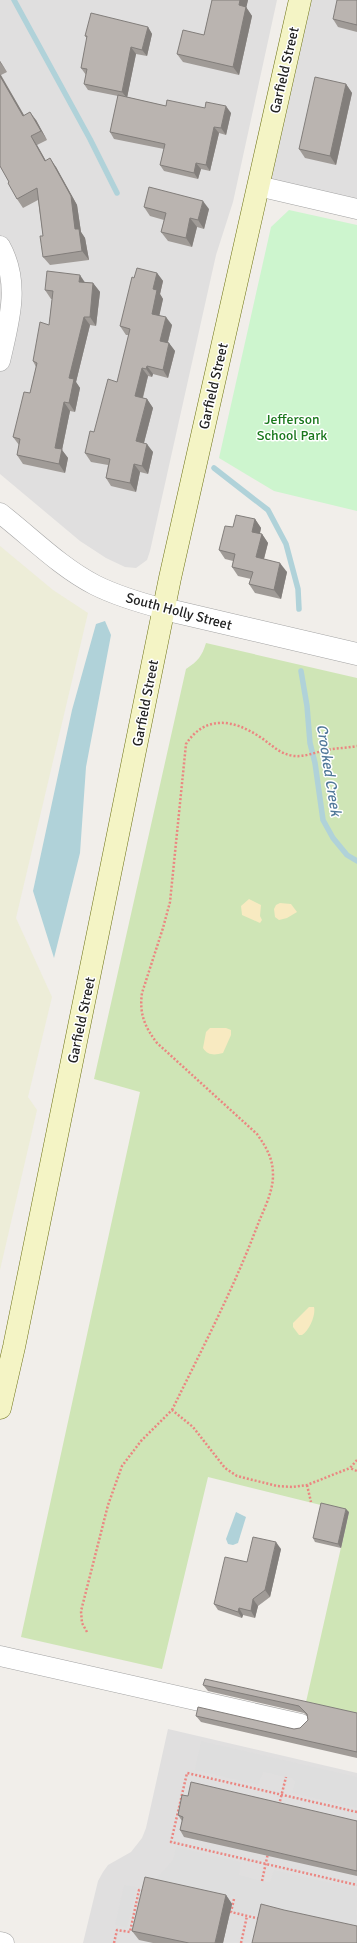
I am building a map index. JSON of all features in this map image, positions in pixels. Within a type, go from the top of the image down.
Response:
[{"type":"main road","name":"Garfield Street","points":[[0,1408],[14,1347],[164,609],[300,0]]},
{"type":"street","points":[[258,186],[357,209]]},
{"type":"street","points":[[0,246],[10,268],[13,296],[0,361]]},
{"type":"street","name":"South Holly Street","points":[[0,513],[65,566],[95,585],[134,601],[357,654]]},
{"type":"street","points":[[0,1656],[301,1724]]},
{"type":"street","points":[[0,1942],[4,1943]]},
{"type":"path","points":[[87,1632],[82,1623],[81,1611],[112,1490],[122,1466],[131,1453],[172,1410],[250,1245],[270,1192],[273,1176],[272,1160],[268,1150],[257,1134],[157,1043],[146,1028],[141,1015],[140,1003],[142,993],[170,902],[186,744],[192,734],[202,726],[214,722],[224,722],[253,732],[285,754],[303,756],[322,751],[357,746]]},
{"type":"path","points":[[172,1410],[193,1427],[225,1468],[237,1476],[277,1486],[307,1485],[350,1468],[357,1460]]},
{"type":"path","points":[[350,1468],[357,1471]]},
{"type":"path","points":[[307,1485],[311,1502]]},
{"type":"path","points":[[357,1812],[187,1773],[171,1842],[357,1885]]},
{"type":"path","points":[[278,1810],[286,1777]]},
{"type":"path","points":[[262,1881],[269,1848]]},
{"type":"path","points":[[114,1943],[117,1930],[130,1932],[139,1890],[148,1892]]},
{"type":"path","points":[[234,1899],[231,1912],[264,1920]]},
{"type":"path","points":[[241,1943],[247,1916]]},
{"type":"shaded area","points":[[0,0],[277,0],[233,202],[216,255],[150,551],[147,560],[136,568],[125,567],[106,558],[80,541],[0,474]]},
{"type":"shaded area","points":[[300,0],[357,0],[357,209],[258,186]]},
{"type":"shaded area","points":[[168,1729],[357,1773],[357,1943],[83,1943],[98,1881],[108,1865],[131,1852],[142,1838],[146,1828]]},
{"type":"shaded area","points":[[201,1741],[357,1777],[357,1808],[292,1793],[295,1782],[292,1778],[263,1772],[258,1785],[195,1770]]},
{"type":"shaded area","points":[[176,1847],[241,1862],[239,1875],[262,1881],[270,1882],[274,1870],[357,1889],[356,1925],[347,1923],[343,1939],[268,1904],[265,1904],[263,1917],[232,1910],[235,1897],[232,1896],[229,1899],[226,1912],[153,1882],[173,1860]]},
{"type":"shaded area","points":[[124,1885],[137,1887],[127,1928],[115,1925]]},
{"type":"green space","name":"Jefferson School Park","points":[[289,210],[357,225],[357,511],[274,491],[219,458],[271,227]]},
{"type":"green space","points":[[0,546],[53,590],[88,613],[16,918],[52,997],[28,1097],[37,1110],[0,1270]]},
{"type":"green space","points":[[206,643],[357,678],[357,1714],[306,1702],[349,1512],[208,1477],[162,1669],[21,1637],[140,1092],[94,1079],[186,669],[199,658]]},
{"type":"sand","points":[[249,899],[261,905],[260,916],[262,920],[260,923],[242,915],[241,906]]},
{"type":"sand","points":[[280,903],[291,904],[297,912],[287,918],[279,920],[275,917],[274,909],[276,905]]},
{"type":"sand","points":[[210,1028],[226,1028],[231,1030],[231,1035],[223,1053],[212,1054],[205,1051],[203,1048],[206,1032]]},
{"type":"sand","points":[[309,1307],[314,1307],[313,1318],[305,1333],[299,1335],[293,1327],[293,1323]]},
{"type":"water","points":[[105,621],[111,635],[86,767],[80,853],[54,958],[33,891],[72,710],[96,624]]},
{"type":"water","points":[[236,1512],[246,1517],[238,1543],[233,1545],[228,1544],[226,1539]]},
{"type":"building","points":[[212,0],[240,0],[239,5],[246,7],[233,67],[177,54],[183,30],[204,35]]},
{"type":"building","points":[[337,0],[357,0],[357,25],[333,19]]},
{"type":"building","points":[[91,13],[148,27],[142,50],[131,47],[122,92],[84,84],[87,69],[81,68],[87,36],[85,36]]},
{"type":"building","points":[[0,76],[23,116],[30,112],[41,131],[31,136],[45,161],[50,158],[71,196],[75,229],[79,229],[82,251],[43,257],[40,236],[43,236],[37,188],[17,199],[0,166]]},
{"type":"building","points":[[315,77],[346,84],[330,156],[299,149]]},
{"type":"building","points":[[118,95],[166,106],[167,100],[205,108],[206,102],[226,106],[221,128],[214,127],[206,165],[196,163],[194,173],[160,165],[165,144],[110,132]]},
{"type":"building","points":[[149,187],[203,201],[198,220],[190,218],[186,238],[161,232],[166,213],[144,207]]},
{"type":"building","points":[[137,268],[157,273],[153,289],[157,290],[152,314],[166,317],[160,341],[169,343],[163,370],[147,366],[146,369],[142,368],[135,396],[147,399],[136,441],[147,444],[142,466],[134,464],[130,483],[106,478],[110,459],[85,453],[90,431],[94,432],[108,379],[117,382],[130,329],[120,326],[132,277],[134,278]]},
{"type":"building","points":[[47,271],[80,275],[79,282],[93,283],[90,317],[84,317],[69,378],[74,379],[69,403],[64,402],[55,448],[62,449],[59,464],[17,455],[20,439],[13,437],[24,392],[30,393],[37,363],[33,361],[40,322],[49,325],[53,291],[45,290]]},
{"type":"building","points":[[236,515],[255,519],[252,532],[262,534],[256,557],[280,563],[274,590],[249,584],[253,572],[232,567],[235,554],[219,550],[225,526],[233,527]]},
{"type":"building","points":[[321,1503],[346,1509],[338,1544],[313,1538]]},
{"type":"building","points":[[253,1537],[276,1542],[265,1590],[253,1599],[251,1611],[239,1608],[238,1612],[214,1604],[225,1557],[247,1562]]},
{"type":"building","points":[[205,1679],[357,1713],[357,1752],[196,1716],[198,1707],[294,1729],[300,1728],[308,1720],[307,1714],[299,1706],[203,1685]]},
{"type":"building","points":[[191,1782],[357,1821],[357,1871],[180,1830],[183,1817],[178,1815],[182,1795],[188,1796]]},
{"type":"building","points":[[145,1877],[226,1895],[215,1943],[189,1943],[132,1931]]},
{"type":"building","points":[[261,1904],[357,1926],[357,1943],[252,1943]]},
{"type":"waterway","points":[[14,0],[90,139],[117,193]]},
{"type":"waterway","points":[[214,468],[268,510],[286,544],[298,589],[299,609]]},
{"type":"waterway","name":"Crooked Creek","points":[[301,671],[307,706],[310,743],[315,763],[323,820],[333,838],[347,855],[357,861]]}]
